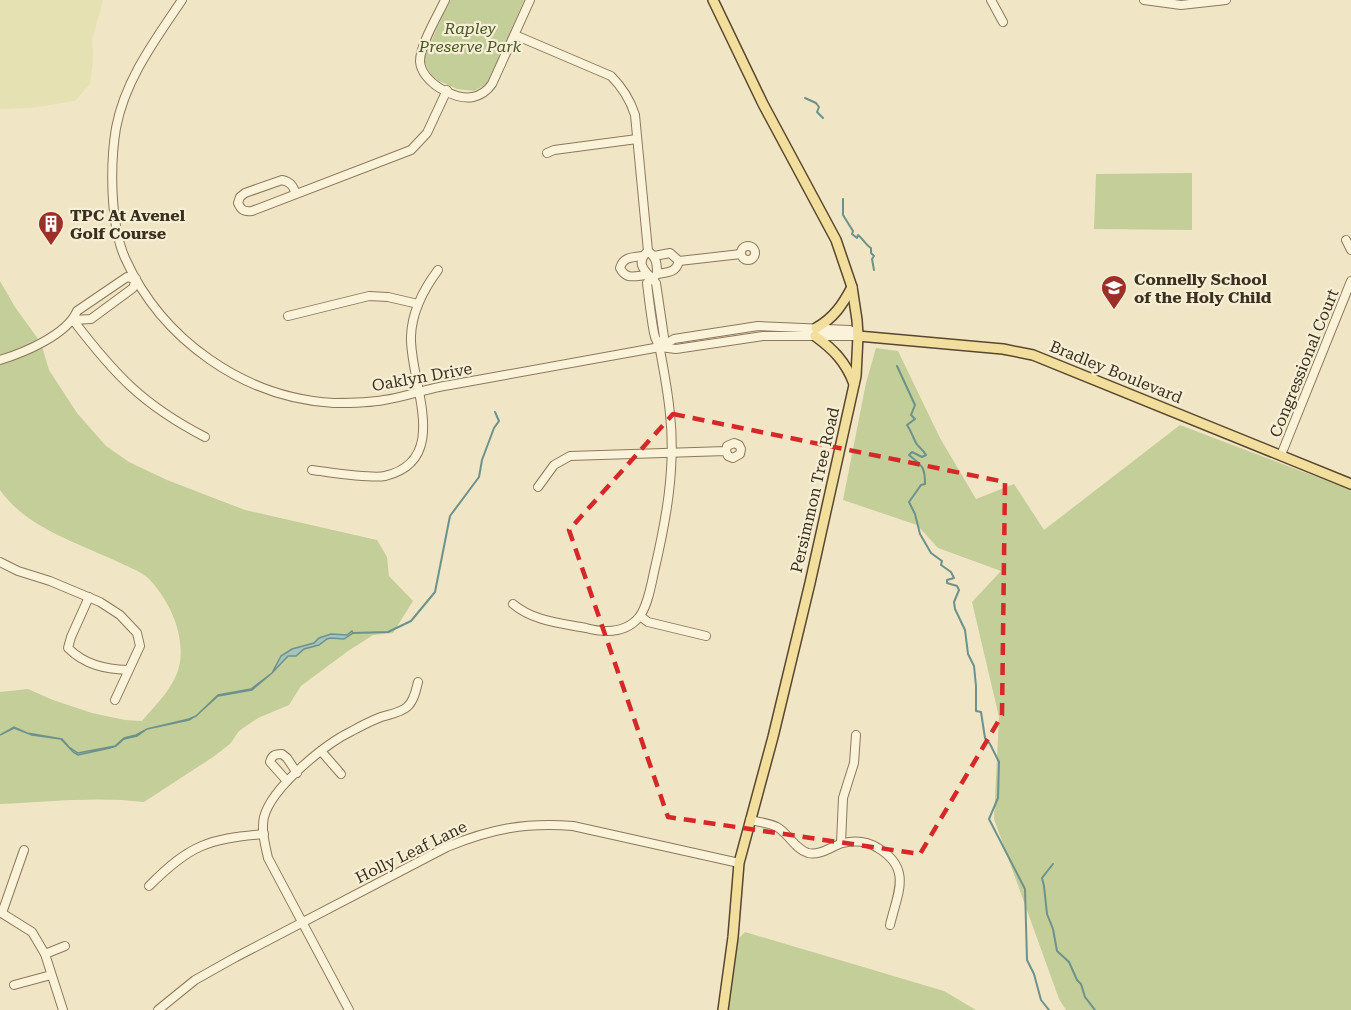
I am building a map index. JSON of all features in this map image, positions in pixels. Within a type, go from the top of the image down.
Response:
[{"type":"main road","name":"Persimmon Tree Road","points":[[713,0],[763,104],[836,240],[852,287],[858,336],[854,385],[773,737],[740,863],[723,1010]]},
{"type":"main road","points":[[852,287],[842,307],[816,332],[834,350],[848,369],[854,385]]},
{"type":"main road","name":"Bradley Boulevard","points":[[858,336],[1003,349],[1033,355],[1351,484]]},
{"type":"street","name":"Oaklyn Drive","points":[[182,0],[135,72],[123,103],[116,127],[112,159],[114,209],[124,256],[136,279],[160,314],[189,346],[220,368],[259,387],[297,398],[335,403],[384,400],[419,391],[660,347],[674,339],[758,326],[816,332],[849,330],[858,336]]},
{"type":"street","points":[[445,0],[423,48],[420,61],[424,73],[432,82],[456,96],[471,97],[484,93],[492,84],[530,0]]},
{"type":"street","points":[[991,0],[1003,22]]},
{"type":"street","points":[[1144,0],[1181,5],[1226,0]]},
{"type":"street","points":[[513,604],[535,618],[600,632],[620,630],[640,616],[649,595],[661,544],[669,492],[671,453],[670,415],[660,347],[664,337],[656,283],[642,266],[648,254],[635,115],[630,100],[611,76],[515,35]]},
{"type":"street","points":[[296,194],[288,181],[282,180],[240,196],[238,203],[240,209],[246,212],[252,211],[411,150],[427,133],[447,90]]},
{"type":"street","points":[[547,153],[554,150],[637,139]]},
{"type":"street","points":[[1346,240],[1351,250]]},
{"type":"street","points":[[679,261],[677,268],[673,271],[651,276],[628,277],[620,268],[621,262],[626,258],[648,254],[670,253],[679,261],[741,254]]},
{"type":"street","points":[[648,254],[657,264],[651,276]]},
{"type":"street","points":[[312,470],[382,477],[399,471],[411,462],[420,448],[424,430],[411,338],[413,315],[426,286],[438,270]]},
{"type":"street","points":[[0,360],[42,343],[74,320],[91,319],[133,288],[136,279],[127,277],[77,311],[74,320]]},
{"type":"street","name":"Congressional Court","points":[[1281,455],[1351,281]]},
{"type":"street","points":[[288,316],[369,296],[388,297],[418,304]]},
{"type":"street","points":[[74,320],[106,362],[132,390],[179,424],[205,437]]},
{"type":"street","points":[[538,487],[554,465],[570,456],[726,452]]},
{"type":"street","points":[[0,562],[89,597],[120,615],[137,633],[140,646],[115,700]]},
{"type":"street","points":[[89,597],[68,648],[88,663],[110,669],[128,670]]},
{"type":"street","points":[[640,616],[648,622],[706,636]]},
{"type":"street","points":[[349,1010],[268,858],[263,825],[267,809],[287,781],[331,742],[380,717],[401,711],[408,706],[412,702],[418,682]]},
{"type":"street","points":[[841,843],[843,798],[854,763],[856,735]]},
{"type":"street","points":[[321,751],[341,774]]},
{"type":"street","points":[[287,781],[273,768],[270,762],[271,757],[282,754],[297,773]]},
{"type":"street","points":[[750,820],[776,826],[800,849],[810,854],[853,841],[870,842],[886,852],[896,863],[900,873],[900,884],[890,925]]},
{"type":"street","name":"Holly Leaf Lane","points":[[158,1010],[195,980],[302,922],[447,847],[475,835],[502,828],[545,824],[573,826],[740,863]]},
{"type":"street","points":[[149,886],[171,864],[199,845],[227,837],[264,834]]},
{"type":"street","points":[[24,850],[1,912],[32,932],[45,954],[63,1010]]},
{"type":"street","points":[[45,954],[65,946]]},
{"type":"street","points":[[14,985],[51,975]]},
{"type":"highlighted area","points":[[673,414],[1005,482],[1002,715],[920,854],[668,817],[569,530]]},
{"type":"shaded area","points":[[0,0],[103,0],[92,41],[93,62],[90,84],[75,101],[31,108],[0,109]]},
{"type":"green space","name":"Rapley Preserve Park","points":[[449,0],[524,0],[488,83],[474,91],[457,89],[439,81],[431,75],[425,63],[425,56]]},
{"type":"green space","points":[[1192,173],[1192,230],[1094,229],[1096,174]]},
{"type":"green space","points":[[0,281],[15,307],[41,343],[49,370],[77,413],[106,446],[129,462],[167,480],[245,510],[377,540],[387,557],[389,576],[413,601],[393,633],[373,635],[348,651],[301,686],[289,705],[258,718],[239,731],[230,744],[213,757],[144,802],[90,799],[0,804],[0,692],[28,689],[92,713],[142,721],[162,699],[175,678],[181,654],[174,618],[161,594],[148,578],[137,570],[37,524],[11,503],[0,490]]},
{"type":"green space","points":[[876,348],[898,351],[940,438],[976,499],[1014,484],[1044,530],[1180,425],[1351,490],[1351,1010],[1066,1010],[1059,999],[994,819],[999,717],[972,602],[1001,571],[938,548],[917,525],[843,500],[866,383]]},
{"type":"green space","points":[[745,932],[944,991],[976,1010],[726,1010],[734,943]]},
{"type":"water","points":[[352,631],[353,633],[344,639],[327,639],[319,645],[304,649],[296,656],[288,656],[272,673],[281,656],[292,649],[314,643],[319,638],[331,634],[347,635]]},
{"type":"water","points":[[272,673],[252,690],[218,696],[196,716],[218,695],[251,689]]},
{"type":"water","points":[[196,716],[189,720],[147,729],[189,719]]},
{"type":"water","points":[[14,727],[27,733],[62,739],[78,753],[115,746],[124,738],[147,729],[137,736],[124,739],[116,746],[78,755],[61,739],[32,735],[14,728],[0,735]]},
{"type":"waterway","points":[[805,98],[816,103],[819,107],[817,112],[823,118]]},
{"type":"waterway","points":[[843,199],[843,215],[853,231],[852,234],[857,238],[858,235],[871,248],[874,256],[872,259],[874,270]]},
{"type":"waterway","points":[[897,366],[915,405],[911,415],[915,419],[907,425],[916,443],[926,455],[922,457],[912,452],[909,455],[922,467],[925,484],[921,485],[909,502],[920,534],[931,553],[942,561],[941,565],[951,572],[954,578],[947,580],[947,583],[957,586],[959,590],[954,602],[965,630],[968,654],[974,666],[976,711],[981,712],[985,738],[999,762],[998,798],[989,819],[1025,889],[1027,960],[1034,974],[1041,1000],[1049,1010]]},
{"type":"waterway","points":[[353,633],[388,632],[411,621],[435,592],[450,516],[479,477],[482,460],[499,421],[495,412]]},
{"type":"waterway","points":[[1053,864],[1042,878],[1047,914],[1053,929],[1057,951],[1069,962],[1085,997],[1095,1010]]},
{"type":"place","name":"TPC At Avenel Golf Course","points":[[51,247]]},
{"type":"place","name":"Connelly School of the Holy Child","points":[[1114,311]]}]
